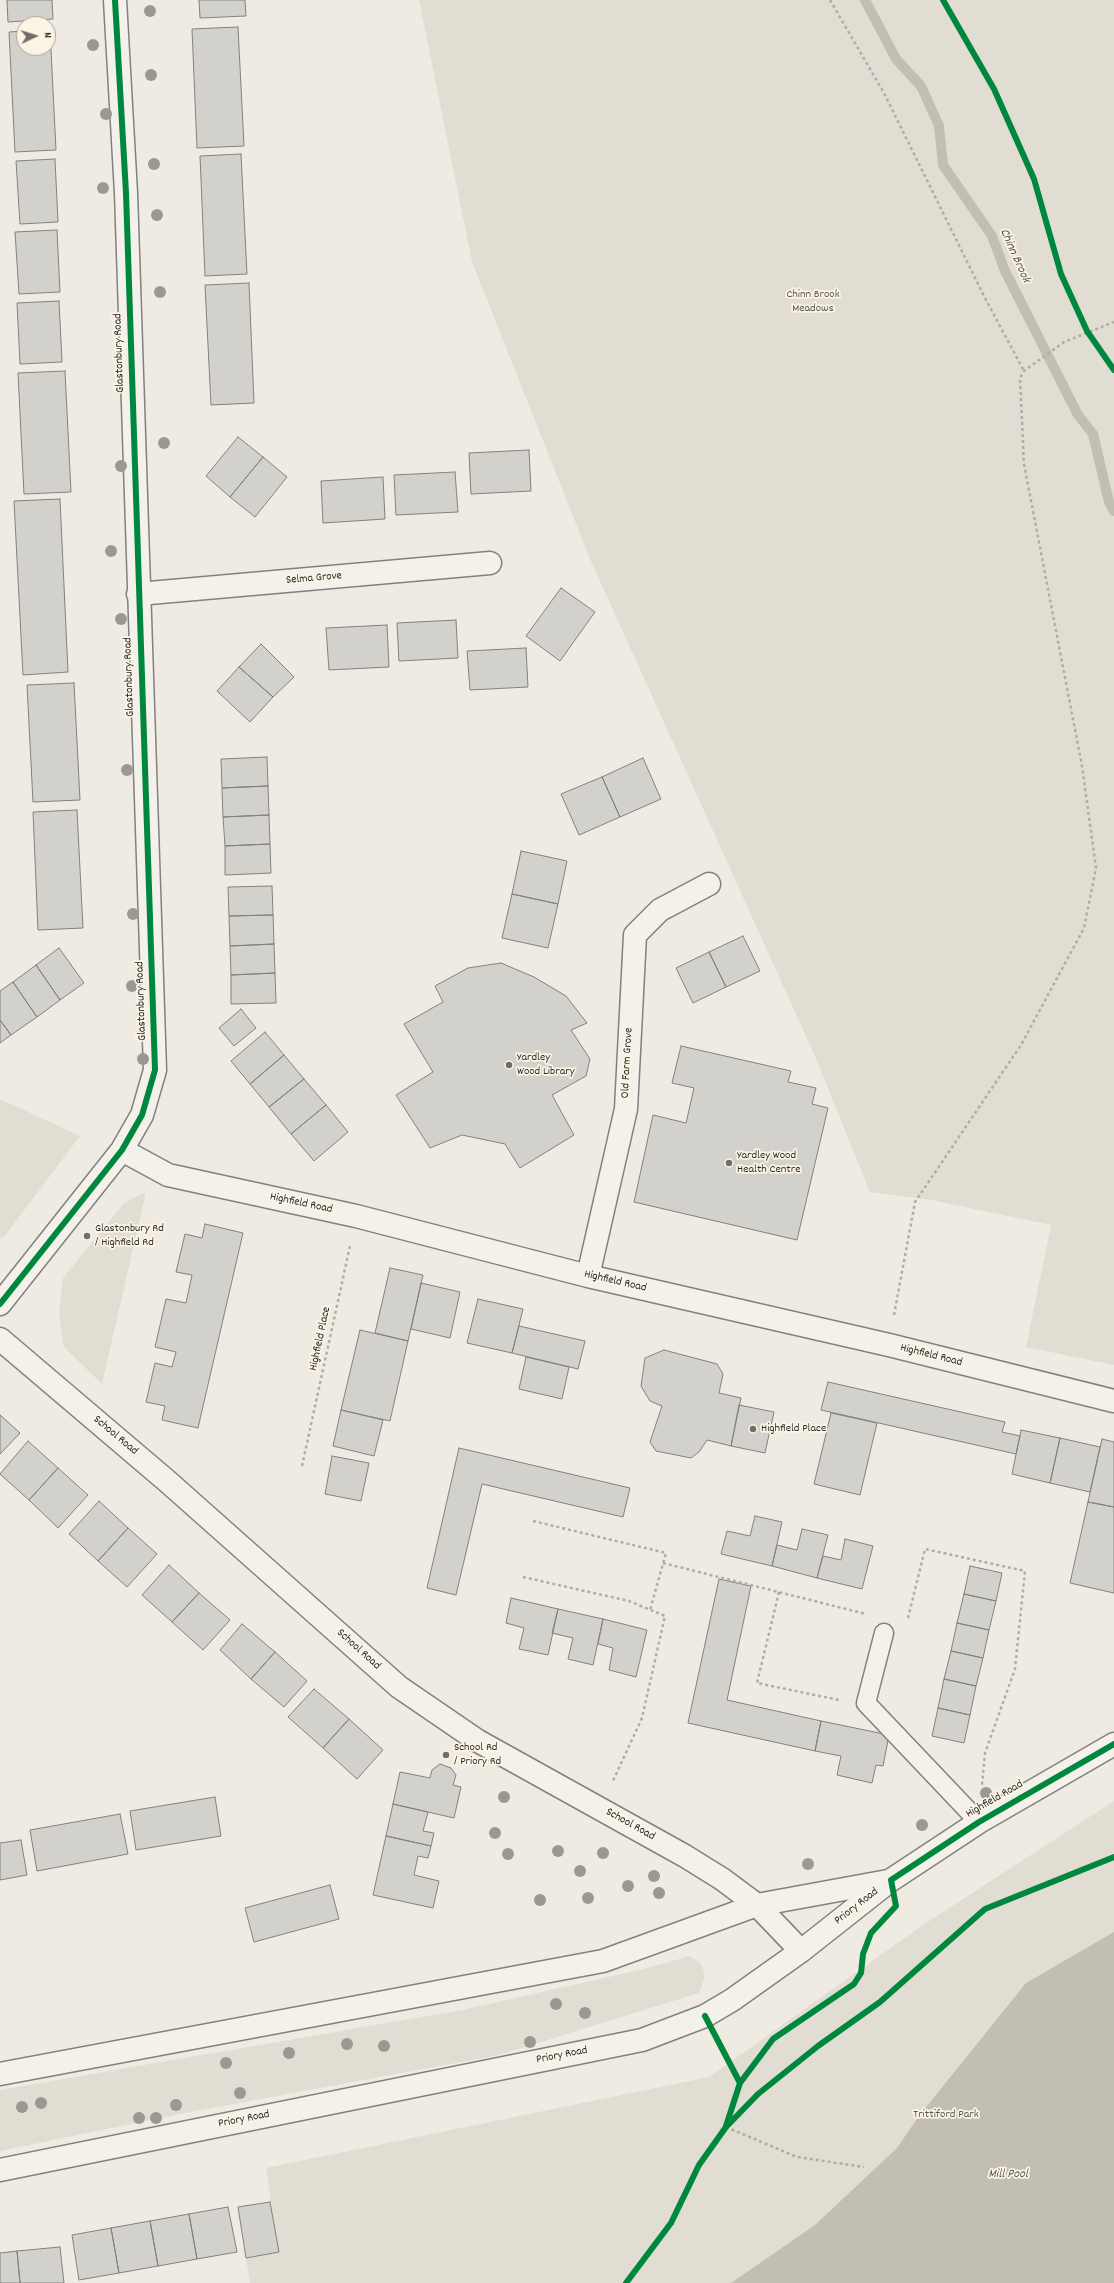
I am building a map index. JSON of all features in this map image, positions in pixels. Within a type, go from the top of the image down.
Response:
[{"type":"street","name":"Glastonbury Road","points":[[0,1304],[122,1150],[142,1115],[155,1070],[138,594],[126,193],[115,0]]},
{"type":"street","name":"Selma Grove","points":[[138,594],[490,564]]},
{"type":"street","name":"Old Farm Grove","points":[[588,1276],[626,1109],[635,935],[660,910],[709,884]]},
{"type":"street","name":"Highfield Road","points":[[122,1150],[168,1175],[356,1216],[588,1276],[889,1345],[1114,1401]]},
{"type":"street","name":"School Road","points":[[0,1339],[167,1481],[399,1686],[478,1741],[685,1856],[722,1879],[757,1905],[801,1951]]},
{"type":"street","name":"Highfield Road","points":[[891,1880],[987,1818],[1114,1744]]},
{"type":"street","name":"Priory Road","points":[[0,2074],[603,1961],[757,1905],[891,1880]]},
{"type":"street","name":"Priory Road","points":[[0,2170],[642,2040],[704,2016],[732,2000],[801,1951],[891,1880]]},
{"type":"lane","points":[[886,1626],[866,1703],[987,1818]]},
{"type":"path","points":[[830,0],[884,93],[985,298],[1024,371]]},
{"type":"path","points":[[889,1345],[915,1202],[1021,1045],[1084,928],[1096,868],[1082,766],[1024,464],[1020,378],[1024,371],[1064,342],[1088,331],[1114,322]]},
{"type":"path","points":[[1084,324],[1092,338]]},
{"type":"path","points":[[534,1521],[666,1553],[650,1610]]},
{"type":"path","points":[[663,1563],[779,1592],[886,1626],[907,1624],[925,1549],[1025,1572],[1015,1669],[985,1753],[982,1795],[987,1818]]},
{"type":"path","points":[[523,1577],[629,1601],[666,1616],[642,1718],[628,1753],[599,1808]]},
{"type":"path","points":[[779,1592],[757,1682],[842,1701],[866,1703]]},
{"type":"path","points":[[738,2090],[740,2083],[772,2039],[854,1984],[861,1972],[863,1954],[871,1933]]},
{"type":"path","points":[[736,2076],[740,2083]]},
{"type":"path","points":[[728,2119],[726,2127],[797,2157],[864,2167]]},
{"type":"green space","name":"Chinn Brook Meadows","points":[[419,0],[1114,0],[1114,1365],[1026,1347],[1051,1225],[931,1200],[870,1192],[814,1054],[590,559],[472,262]]},
{"type":"green space","points":[[0,1099],[80,1136],[4,1237],[0,1238]]},
{"type":"green space","points":[[146,1192],[102,1384],[64,1347],[59,1314],[63,1278],[124,1203]]},
{"type":"green space","name":"Trittiford Park","points":[[1114,1801],[1114,2283],[250,2283],[246,2258],[278,2252],[266,2168],[709,2077],[923,1925]]},
{"type":"green space","points":[[690,1956],[702,1965],[705,1977],[699,1993],[499,2055],[185,2113],[0,2151],[0,2090],[462,2010],[644,1969]]},
{"type":"water","name":"Mill Pool","points":[[1114,1932],[1114,2283],[731,2283],[815,2225],[897,2148],[919,2116],[1026,1983]]},
{"type":"building","points":[[7,0],[52,0],[53,16],[16,16],[16,21],[8,22]]},
{"type":"building","points":[[199,0],[245,0],[246,16],[200,18]]},
{"type":"building","points":[[238,27],[244,146],[197,148],[192,29]]},
{"type":"building","points":[[9,32],[16,32],[16,56],[51,56],[56,150],[15,152]]},
{"type":"building","points":[[241,154],[247,274],[205,276],[200,156]]},
{"type":"building","points":[[55,159],[58,222],[20,224],[16,161]]},
{"type":"building","points":[[57,230],[60,292],[19,294],[15,232]]},
{"type":"building","points":[[249,283],[254,403],[211,405],[205,285]]},
{"type":"building","points":[[59,301],[62,362],[20,364],[17,303]]},
{"type":"building","points":[[65,371],[71,492],[24,494],[18,373]]},
{"type":"building","points":[[238,437],[263,457],[230,497],[206,476]]},
{"type":"building","points":[[529,450],[531,491],[471,494],[469,453]]},
{"type":"building","points":[[263,457],[287,477],[255,517],[230,497]]},
{"type":"building","points":[[455,472],[458,512],[396,515],[394,475]]},
{"type":"building","points":[[383,477],[385,519],[323,523],[321,481]]},
{"type":"building","points":[[60,499],[68,672],[23,675],[14,501]]},
{"type":"building","points":[[561,588],[595,612],[560,661],[526,636]]},
{"type":"building","points":[[456,620],[458,658],[399,661],[397,623]]},
{"type":"building","points":[[387,625],[389,667],[329,670],[326,628]]},
{"type":"building","points":[[261,644],[294,677],[273,697],[239,667]]},
{"type":"building","points":[[526,648],[528,687],[470,690],[467,651]]},
{"type":"building","points":[[239,667],[273,697],[250,722],[217,691]]},
{"type":"building","points":[[74,683],[80,800],[33,802],[27,685]]},
{"type":"building","points":[[267,757],[268,786],[222,788],[221,759]]},
{"type":"building","points":[[643,758],[661,799],[620,817],[602,777]]},
{"type":"building","points":[[602,777],[620,817],[579,835],[561,794]]},
{"type":"building","points":[[268,786],[269,815],[223,817],[222,788]]},
{"type":"building","points":[[77,810],[83,928],[38,930],[33,812]]},
{"type":"building","points":[[269,815],[270,844],[225,846],[223,817]]},
{"type":"building","points":[[270,844],[271,873],[225,875],[225,846]]},
{"type":"building","points":[[521,851],[567,861],[558,904],[512,894]]},
{"type":"building","points":[[272,886],[273,915],[229,916],[228,887]]},
{"type":"building","points":[[512,894],[558,904],[548,948],[502,938]]},
{"type":"building","points":[[273,915],[274,944],[230,946],[229,916]]},
{"type":"building","points":[[743,936],[760,971],[726,987],[709,952]]},
{"type":"building","points":[[274,944],[275,973],[231,975],[230,946]]},
{"type":"building","points":[[59,948],[84,983],[60,1000],[36,965]]},
{"type":"building","points":[[709,952],[726,987],[693,1003],[676,968]]},
{"type":"building","name":"Yardley Wood Library","points":[[501,963],[534,977],[566,996],[587,1023],[571,1030],[590,1059],[586,1076],[552,1095],[574,1135],[520,1168],[505,1144],[462,1135],[430,1148],[396,1095],[433,1072],[404,1024],[443,1002],[435,986],[468,968]]},
{"type":"building","points":[[36,965],[60,1000],[37,1017],[13,982]]},
{"type":"building","points":[[275,973],[276,1003],[231,1004],[231,975]]},
{"type":"building","points":[[13,982],[37,1017],[11,1035],[0,1020],[0,991]]},
{"type":"building","points":[[241,1009],[256,1028],[234,1046],[219,1028]]},
{"type":"building","points":[[0,1020],[11,1035],[0,1043]]},
{"type":"building","points":[[265,1032],[284,1055],[250,1084],[231,1061]]},
{"type":"building","name":"Yardley Wood Health Centre","points":[[681,1046],[791,1071],[788,1082],[816,1088],[812,1104],[828,1108],[797,1240],[634,1202],[653,1115],[686,1123],[694,1088],[672,1083]]},
{"type":"building","points":[[284,1055],[304,1079],[269,1107],[250,1084]]},
{"type":"building","points":[[304,1079],[326,1105],[291,1134],[269,1107]]},
{"type":"building","points":[[326,1105],[348,1132],[314,1161],[291,1134]]},
{"type":"building","points":[[205,1224],[243,1233],[198,1428],[162,1420],[165,1406],[146,1402],[155,1363],[172,1367],[176,1352],[155,1347],[166,1299],[186,1303],[192,1275],[176,1272],[185,1234],[202,1238]]},
{"type":"building","points":[[390,1268],[423,1275],[408,1341],[375,1333]]},
{"type":"building","points":[[421,1283],[460,1292],[450,1338],[411,1329]]},
{"type":"building","points":[[478,1299],[523,1309],[512,1353],[467,1343]]},
{"type":"building","points":[[519,1326],[585,1341],[578,1369],[512,1353]]},
{"type":"building","points":[[360,1330],[408,1341],[390,1421],[341,1410]]},
{"type":"building","points":[[664,1350],[717,1364],[723,1374],[719,1393],[741,1398],[731,1446],[707,1440],[699,1452],[691,1458],[656,1451],[650,1442],[662,1406],[650,1401],[641,1386],[645,1358]]},
{"type":"building","points":[[526,1357],[569,1367],[562,1399],[519,1389]]},
{"type":"building","points":[[828,1382],[1005,1422],[1002,1432],[1020,1436],[1016,1454],[821,1410]]},
{"type":"building","name":"Highfield Place","points":[[739,1405],[774,1412],[765,1453],[731,1446]]},
{"type":"building","points":[[341,1410],[383,1420],[374,1456],[333,1446]]},
{"type":"building","points":[[831,1413],[877,1423],[860,1495],[814,1484]]},
{"type":"building","points":[[0,1415],[20,1433],[0,1454]]},
{"type":"building","points":[[1021,1430],[1060,1438],[1050,1483],[1012,1474]]},
{"type":"building","points":[[1060,1438],[1100,1447],[1090,1492],[1050,1483]]},
{"type":"building","points":[[1102,1439],[1114,1442],[1114,1507],[1088,1502]]},
{"type":"building","points":[[28,1441],[58,1468],[29,1500],[0,1474]]},
{"type":"building","points":[[459,1448],[630,1488],[623,1517],[482,1484],[456,1595],[427,1588]]},
{"type":"building","points":[[332,1456],[369,1463],[361,1501],[325,1494]]},
{"type":"building","points":[[58,1468],[88,1495],[58,1528],[29,1500]]},
{"type":"building","points":[[99,1501],[128,1528],[98,1561],[69,1534]]},
{"type":"building","points":[[1088,1502],[1114,1507],[1114,1593],[1070,1583]]},
{"type":"building","points":[[755,1516],[782,1522],[772,1566],[721,1554],[727,1531],[750,1536]]},
{"type":"building","points":[[128,1528],[157,1554],[127,1587],[98,1561]]},
{"type":"building","points":[[802,1529],[828,1535],[817,1578],[772,1566],[777,1545],[797,1550]]},
{"type":"building","points":[[845,1539],[873,1546],[862,1589],[817,1578],[823,1556],[841,1560]]},
{"type":"building","points":[[169,1565],[199,1593],[172,1622],[142,1595]]},
{"type":"building","points":[[970,1566],[1002,1573],[996,1601],[964,1594]]},
{"type":"building","points":[[719,1579],[751,1586],[727,1700],[821,1721],[815,1751],[688,1723]]},
{"type":"building","points":[[199,1593],[230,1620],[203,1650],[172,1622]]},
{"type":"building","points":[[964,1594],[996,1601],[989,1630],[957,1623]]},
{"type":"building","points":[[511,1598],[558,1609],[548,1655],[519,1649],[524,1628],[506,1623]]},
{"type":"building","points":[[558,1609],[603,1619],[593,1665],[568,1659],[573,1638],[552,1633]]},
{"type":"building","points":[[603,1619],[647,1630],[636,1677],[609,1670],[613,1648],[598,1644]]},
{"type":"building","points":[[957,1623],[989,1630],[983,1658],[951,1651]]},
{"type":"building","points":[[242,1624],[275,1652],[251,1679],[220,1650]]},
{"type":"building","points":[[951,1651],[983,1658],[976,1686],[944,1679]]},
{"type":"building","points":[[275,1652],[307,1681],[284,1707],[251,1679]]},
{"type":"building","points":[[944,1679],[976,1686],[970,1715],[938,1708]]},
{"type":"building","points":[[314,1689],[349,1719],[323,1748],[288,1717]]},
{"type":"building","points":[[938,1708],[970,1715],[964,1743],[932,1736]]},
{"type":"building","points":[[349,1719],[383,1750],[357,1779],[323,1748]]},
{"type":"building","points":[[821,1721],[889,1735],[883,1766],[876,1765],[872,1783],[837,1775],[841,1756],[815,1751]]},
{"type":"building","points":[[440,1764],[451,1768],[456,1775],[453,1785],[461,1787],[454,1818],[393,1804],[400,1772],[430,1778],[432,1770]]},
{"type":"building","points":[[215,1797],[221,1836],[136,1850],[130,1811]]},
{"type":"building","points":[[393,1804],[428,1812],[423,1831],[434,1833],[431,1846],[386,1836]]},
{"type":"building","points":[[120,1814],[128,1854],[37,1871],[30,1830]]},
{"type":"building","points":[[386,1836],[431,1846],[428,1858],[418,1856],[414,1875],[439,1881],[433,1908],[373,1895]]},
{"type":"building","points":[[21,1840],[27,1875],[0,1880],[0,1843]]},
{"type":"building","points":[[330,1885],[339,1919],[254,1942],[245,1908]]},
{"type":"building","points":[[270,2202],[279,2252],[246,2258],[238,2207]]},
{"type":"building","points":[[228,2207],[237,2252],[197,2259],[189,2214]]},
{"type":"building","points":[[189,2214],[197,2259],[158,2266],[150,2221]]},
{"type":"building","points":[[150,2221],[158,2266],[119,2273],[111,2228]]},
{"type":"building","points":[[111,2228],[119,2273],[79,2280],[72,2235]]},
{"type":"building","points":[[60,2247],[64,2283],[20,2283],[17,2251]]},
{"type":"building","points":[[17,2251],[20,2283],[0,2283],[0,2253]]},
{"type":"waterway","name":"Chinn Brook","points":[[865,0],[896,59],[921,86],[939,126],[943,165],[992,236],[1005,271],[1078,415],[1093,434],[1109,502],[1114,511]]},
{"type":"cycle path","points":[[0,1304],[122,1150],[142,1115],[155,1070],[126,193],[115,0]]},
{"type":"cycle path","points":[[943,0],[994,89],[1034,179],[1061,274],[1087,331],[1114,370]]},
{"type":"cycle path","points":[[726,2126],[740,2083],[773,2039],[854,1984],[861,1973],[863,1954],[871,1933],[896,1906],[891,1880],[979,1822],[1114,1744]]},
{"type":"cycle path","points":[[626,2283],[671,2223],[699,2165],[726,2127],[758,2094],[818,2046],[880,2002],[985,1909],[1114,1857]]},
{"type":"cycle path","points":[[705,2016],[740,2083]]},
{"type":"place","name":"Yardley Wood Library","points":[[509,1065]]},
{"type":"place","name":"Yardley Wood Health Centre","points":[[729,1163]]},
{"type":"place","name":"Glastonbury Rd / Highfield Rd","points":[[87,1236]]},
{"type":"place","name":"Highfield Place","points":[[753,1429]]},
{"type":"place","name":"School Rd / Priory Rd","points":[[446,1755]]}]
